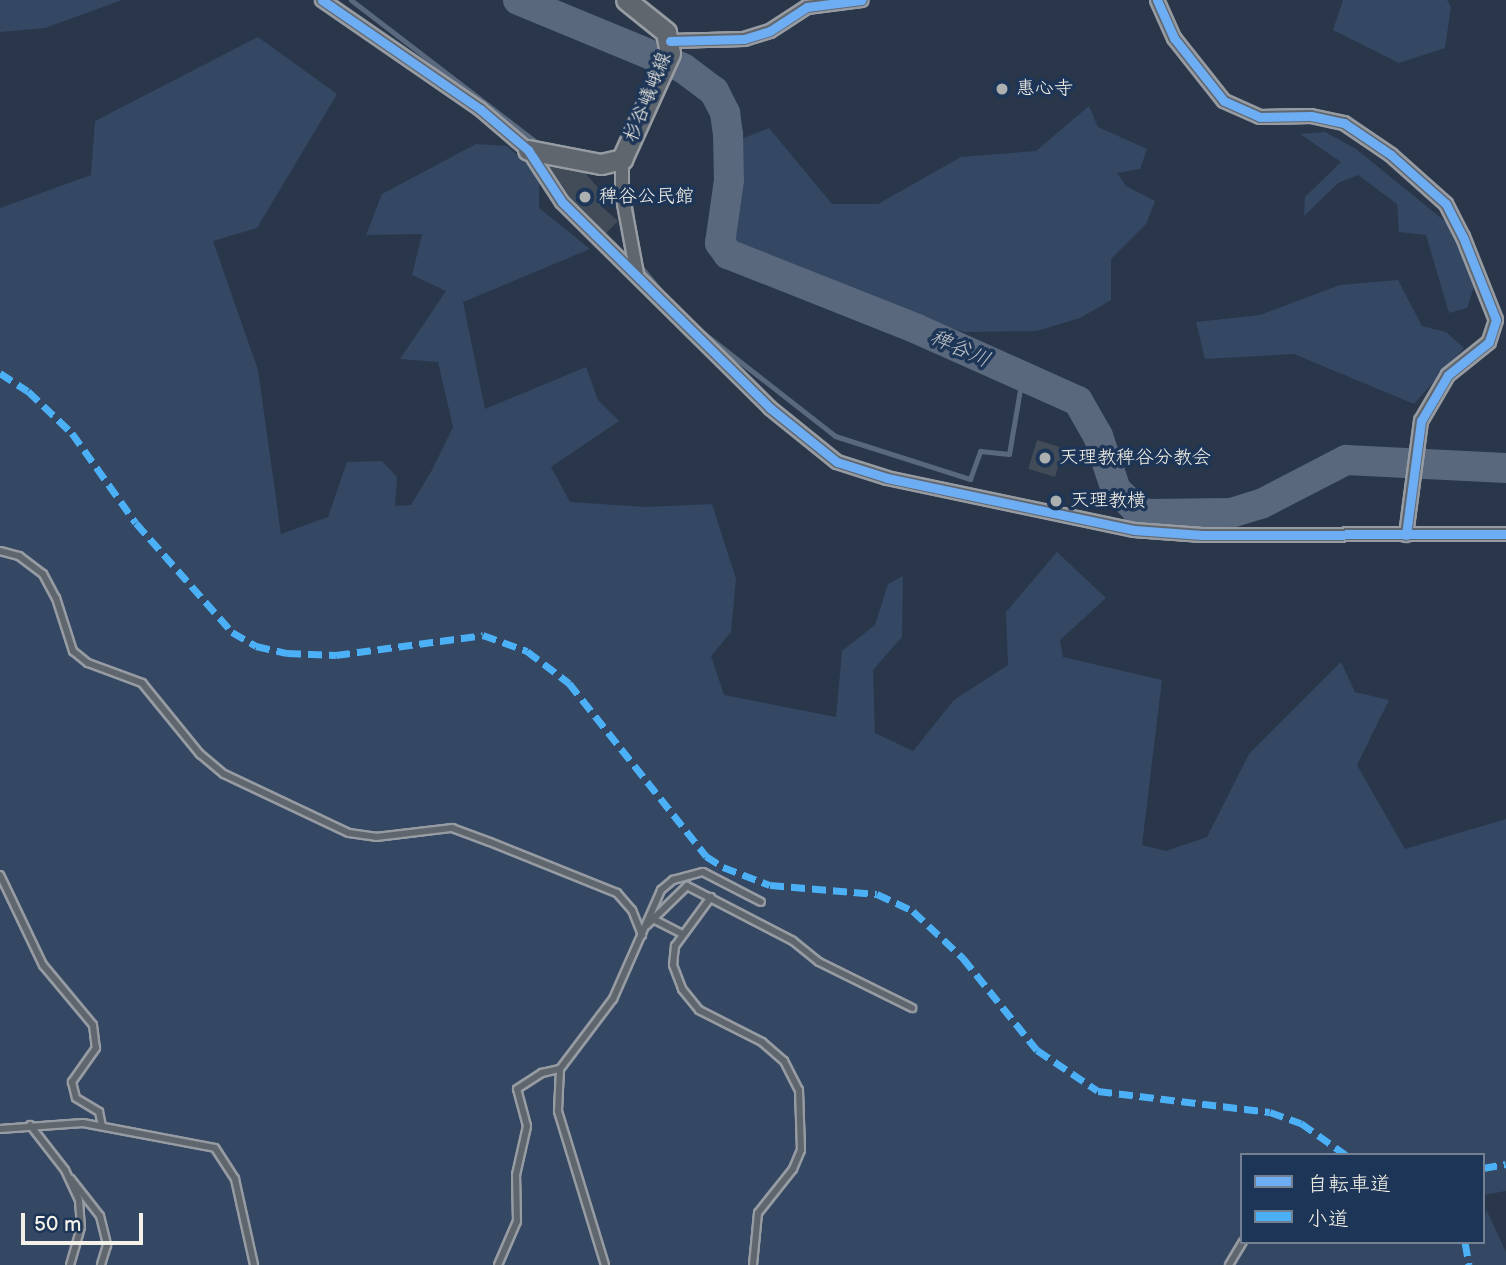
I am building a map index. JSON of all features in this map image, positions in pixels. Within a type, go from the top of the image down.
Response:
[{"type":"main road","name":"杉谷嶬峨線","points":[[528,150],[601,164],[622,159],[660,79],[670,47],[660,25],[626,0]]},
{"type":"street","points":[[322,0],[480,108],[528,150],[562,202],[770,408],[838,461],[887,478],[1134,530],[1202,535],[1506,534]]},
{"type":"street","points":[[670,47],[744,39],[770,31],[807,7],[862,0]]},
{"type":"street","points":[[1157,0],[1174,38],[1224,101],[1260,117],[1311,116],[1344,123],[1391,155],[1446,204],[1492,300],[1496,320],[1489,342],[1448,375],[1421,421],[1406,535]]},
{"type":"street","points":[[622,159],[622,193],[637,275]]},
{"type":"lane","points":[[0,551],[19,556],[43,574],[56,598],[73,651],[88,663],[142,683],[200,754],[224,774],[349,833],[376,837],[452,828],[490,842],[617,893],[632,910],[642,935]]},
{"type":"lane","points":[[606,1265],[558,1111],[560,1069],[570,1050],[613,999],[661,890],[673,880],[703,872],[761,902]]},
{"type":"lane","points":[[0,875],[43,965],[93,1025],[96,1048],[72,1082],[76,1098],[99,1112],[102,1126]]},
{"type":"lane","points":[[646,926],[687,886],[793,941],[819,962],[912,1008]]},
{"type":"lane","points":[[711,897],[683,934],[673,965],[682,989],[699,1010],[762,1042],[784,1060],[799,1090],[801,1150],[793,1169],[758,1213],[753,1265]]},
{"type":"lane","points":[[655,919],[683,934]]},
{"type":"lane","points":[[498,1265],[517,1221],[516,1175],[527,1126],[517,1089],[542,1073],[560,1069]]},
{"type":"lane","points":[[30,1125],[100,1216],[107,1245],[101,1265]]},
{"type":"lane","points":[[0,1129],[30,1125],[102,1126],[215,1148],[236,1179],[254,1265]]},
{"type":"lane","points":[[67,1175],[79,1200],[81,1227],[70,1265]]},
{"type":"lane","points":[[1229,1265],[1242,1244]]},
{"type":"shaded area","points":[[0,0],[122,0],[45,28],[0,32]]},
{"type":"shaded area","points":[[1343,0],[1447,0],[1451,7],[1445,48],[1399,63],[1333,30]]},
{"type":"shaded area","points":[[258,37],[337,94],[257,228],[213,241],[258,370],[281,534],[328,517],[347,462],[382,461],[397,477],[395,506],[411,505],[432,470],[453,427],[438,362],[400,359],[446,291],[412,275],[422,234],[366,235],[382,194],[476,144],[507,146],[539,174],[539,208],[590,249],[463,302],[485,409],[586,367],[598,400],[619,421],[551,467],[570,502],[646,507],[712,504],[736,579],[731,632],[711,656],[724,695],[836,717],[842,651],[875,625],[888,584],[903,576],[902,637],[873,670],[875,733],[913,751],[954,700],[1008,665],[1006,612],[1057,552],[1106,598],[1060,640],[1063,657],[1162,680],[1142,845],[1166,851],[1207,837],[1249,754],[1341,662],[1355,692],[1389,700],[1357,765],[1405,849],[1506,819],[1506,1191],[1485,1195],[1485,1153],[1240,1153],[1240,1244],[1485,1244],[1486,1209],[1506,1252],[1506,1265],[0,1265],[0,208],[91,175],[95,121]]},
{"type":"shaded area","points":[[1089,106],[1098,127],[1147,149],[1140,169],[1117,173],[1126,186],[1155,201],[1146,224],[1111,259],[1111,300],[1080,318],[1037,331],[964,332],[738,259],[726,209],[739,140],[769,128],[832,204],[878,204],[961,157],[1036,151]]},
{"type":"shaded area","points":[[1325,132],[1356,149],[1446,222],[1475,284],[1467,308],[1449,313],[1426,235],[1399,232],[1397,204],[1358,175],[1338,183],[1304,216],[1305,197],[1341,162],[1300,134]]},
{"type":"shaded area","points":[[1398,280],[1422,326],[1446,332],[1464,348],[1414,404],[1294,354],[1205,359],[1196,322],[1260,315],[1340,285]]},
{"type":"building","name":"稗谷公民館","points":[[550,167],[585,173],[606,200],[601,206],[618,221],[606,233],[569,196]]},
{"type":"building","name":"天理教稗谷分教会","points":[[1037,440],[1064,448],[1055,477],[1028,469]]},
{"type":"waterway","points":[[351,0],[540,145]]},
{"type":"waterway","name":"稗谷川","points":[[518,0],[683,68],[714,91],[725,113],[728,134],[729,180],[720,243],[728,254],[917,329],[1078,401],[1098,436],[1116,490],[1135,508],[1147,514],[1231,513],[1261,504],[1346,460],[1506,468]]},
{"type":"waterway","points":[[627,184],[632,216]]},
{"type":"waterway","points":[[641,267],[661,292]]},
{"type":"waterway","points":[[697,328],[835,436],[970,479],[980,451],[1009,454],[1022,378]]},
{"type":"marked path","points":[[0,373],[28,391],[72,433],[136,523],[232,632],[256,646],[287,653],[336,655],[483,635],[527,651],[569,683],[706,856],[723,867],[770,885],[877,894],[913,911],[963,958],[1037,1050],[1098,1091],[1270,1112],[1301,1123],[1343,1153]]},
{"type":"marked path","points":[[1485,1168],[1506,1164]]},
{"type":"marked path","points":[[1465,1244],[1469,1265]]},
{"type":"cycle path","points":[[322,0],[480,109],[528,150],[562,202],[770,408],[837,462],[887,478],[1134,530],[1202,535],[1506,534]]},
{"type":"cycle path","points":[[670,41],[744,39],[770,31],[807,7],[862,0]]},
{"type":"cycle path","points":[[1157,0],[1174,38],[1224,101],[1260,117],[1311,116],[1344,123],[1391,155],[1446,204],[1463,237],[1496,320],[1489,342],[1448,375],[1421,421],[1406,535]]},
{"type":"place","name":"惠心寺","points":[[1002,89]]},
{"type":"place","name":"稗谷公民館","points":[[585,197]]},
{"type":"place","name":"天理教稗谷分教会","points":[[1045,458]]},
{"type":"place","name":"天理教横","points":[[1056,501]]}]
